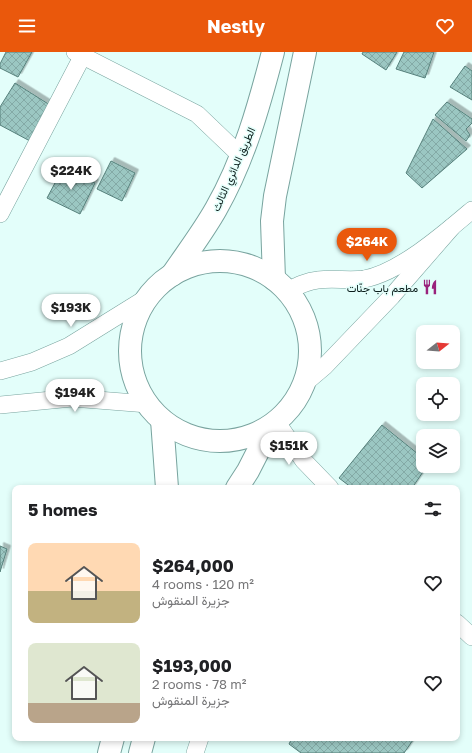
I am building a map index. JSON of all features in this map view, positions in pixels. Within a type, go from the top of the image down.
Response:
[{"type":"main road","name":"الطريق الدائري الثالث","points":[[171,276],[217,208],[241,156],[257,115],[273,52]]},
{"type":"main road","points":[[281,285],[272,221],[275,196],[305,52]]},
{"type":"main road","points":[[239,485],[274,424],[287,411],[304,384],[309,365],[310,345],[306,326],[299,308],[281,285],[255,268],[234,262],[212,261],[190,266],[171,276],[148,297],[137,317],[131,339],[131,362],[137,384],[155,412],[175,429],[190,436],[217,441],[238,439],[254,434],[274,424]]},
{"type":"main road","points":[[155,412],[166,485]]},
{"type":"main road","points":[[109,753],[112,741]]},
{"type":"main road","points":[[140,753],[143,741]]},
{"type":"street","points":[[0,214],[79,54],[197,114],[241,156]]},
{"type":"street","points":[[281,285],[303,284],[319,280],[365,279],[408,259],[452,227],[472,210]]},
{"type":"street","points":[[304,384],[324,367],[392,296],[452,227]]},
{"type":"street","points":[[0,371],[32,362],[69,346],[148,297]]},
{"type":"street","points":[[0,405],[72,398],[155,412]]},
{"type":"street","points":[[274,424],[303,460],[327,485]]},
{"type":"street","points":[[460,626],[472,637]]},
{"type":"street","points":[[195,753],[199,741]]},
{"type":"building","points":[[6,52],[32,52],[18,77],[0,68],[0,64]]},
{"type":"building","points":[[363,52],[397,52],[386,70],[362,54]]},
{"type":"building","points":[[404,52],[434,52],[425,78],[396,69]]},
{"type":"building","points":[[465,66],[472,71],[472,100],[450,87]]},
{"type":"building","points":[[15,83],[50,105],[30,141],[0,125],[0,107]]},
{"type":"building","points":[[447,102],[472,119],[472,123],[466,129],[470,135],[466,141],[435,115]]},
{"type":"building","points":[[433,119],[467,149],[422,188],[406,173]]},
{"type":"building","points":[[111,161],[135,173],[122,201],[97,189]]},
{"type":"building","points":[[63,168],[95,183],[80,214],[47,198]]},
{"type":"building","points":[[382,425],[416,452],[416,473],[422,473],[414,485],[348,485],[339,478]]},
{"type":"building","points":[[0,546],[7,549],[0,572]]},
{"type":"building","points":[[290,741],[412,741],[404,753],[301,753],[289,744]]},
{"type":"place","name":"مطعم باب جنّات","points":[[430,287]]}]
